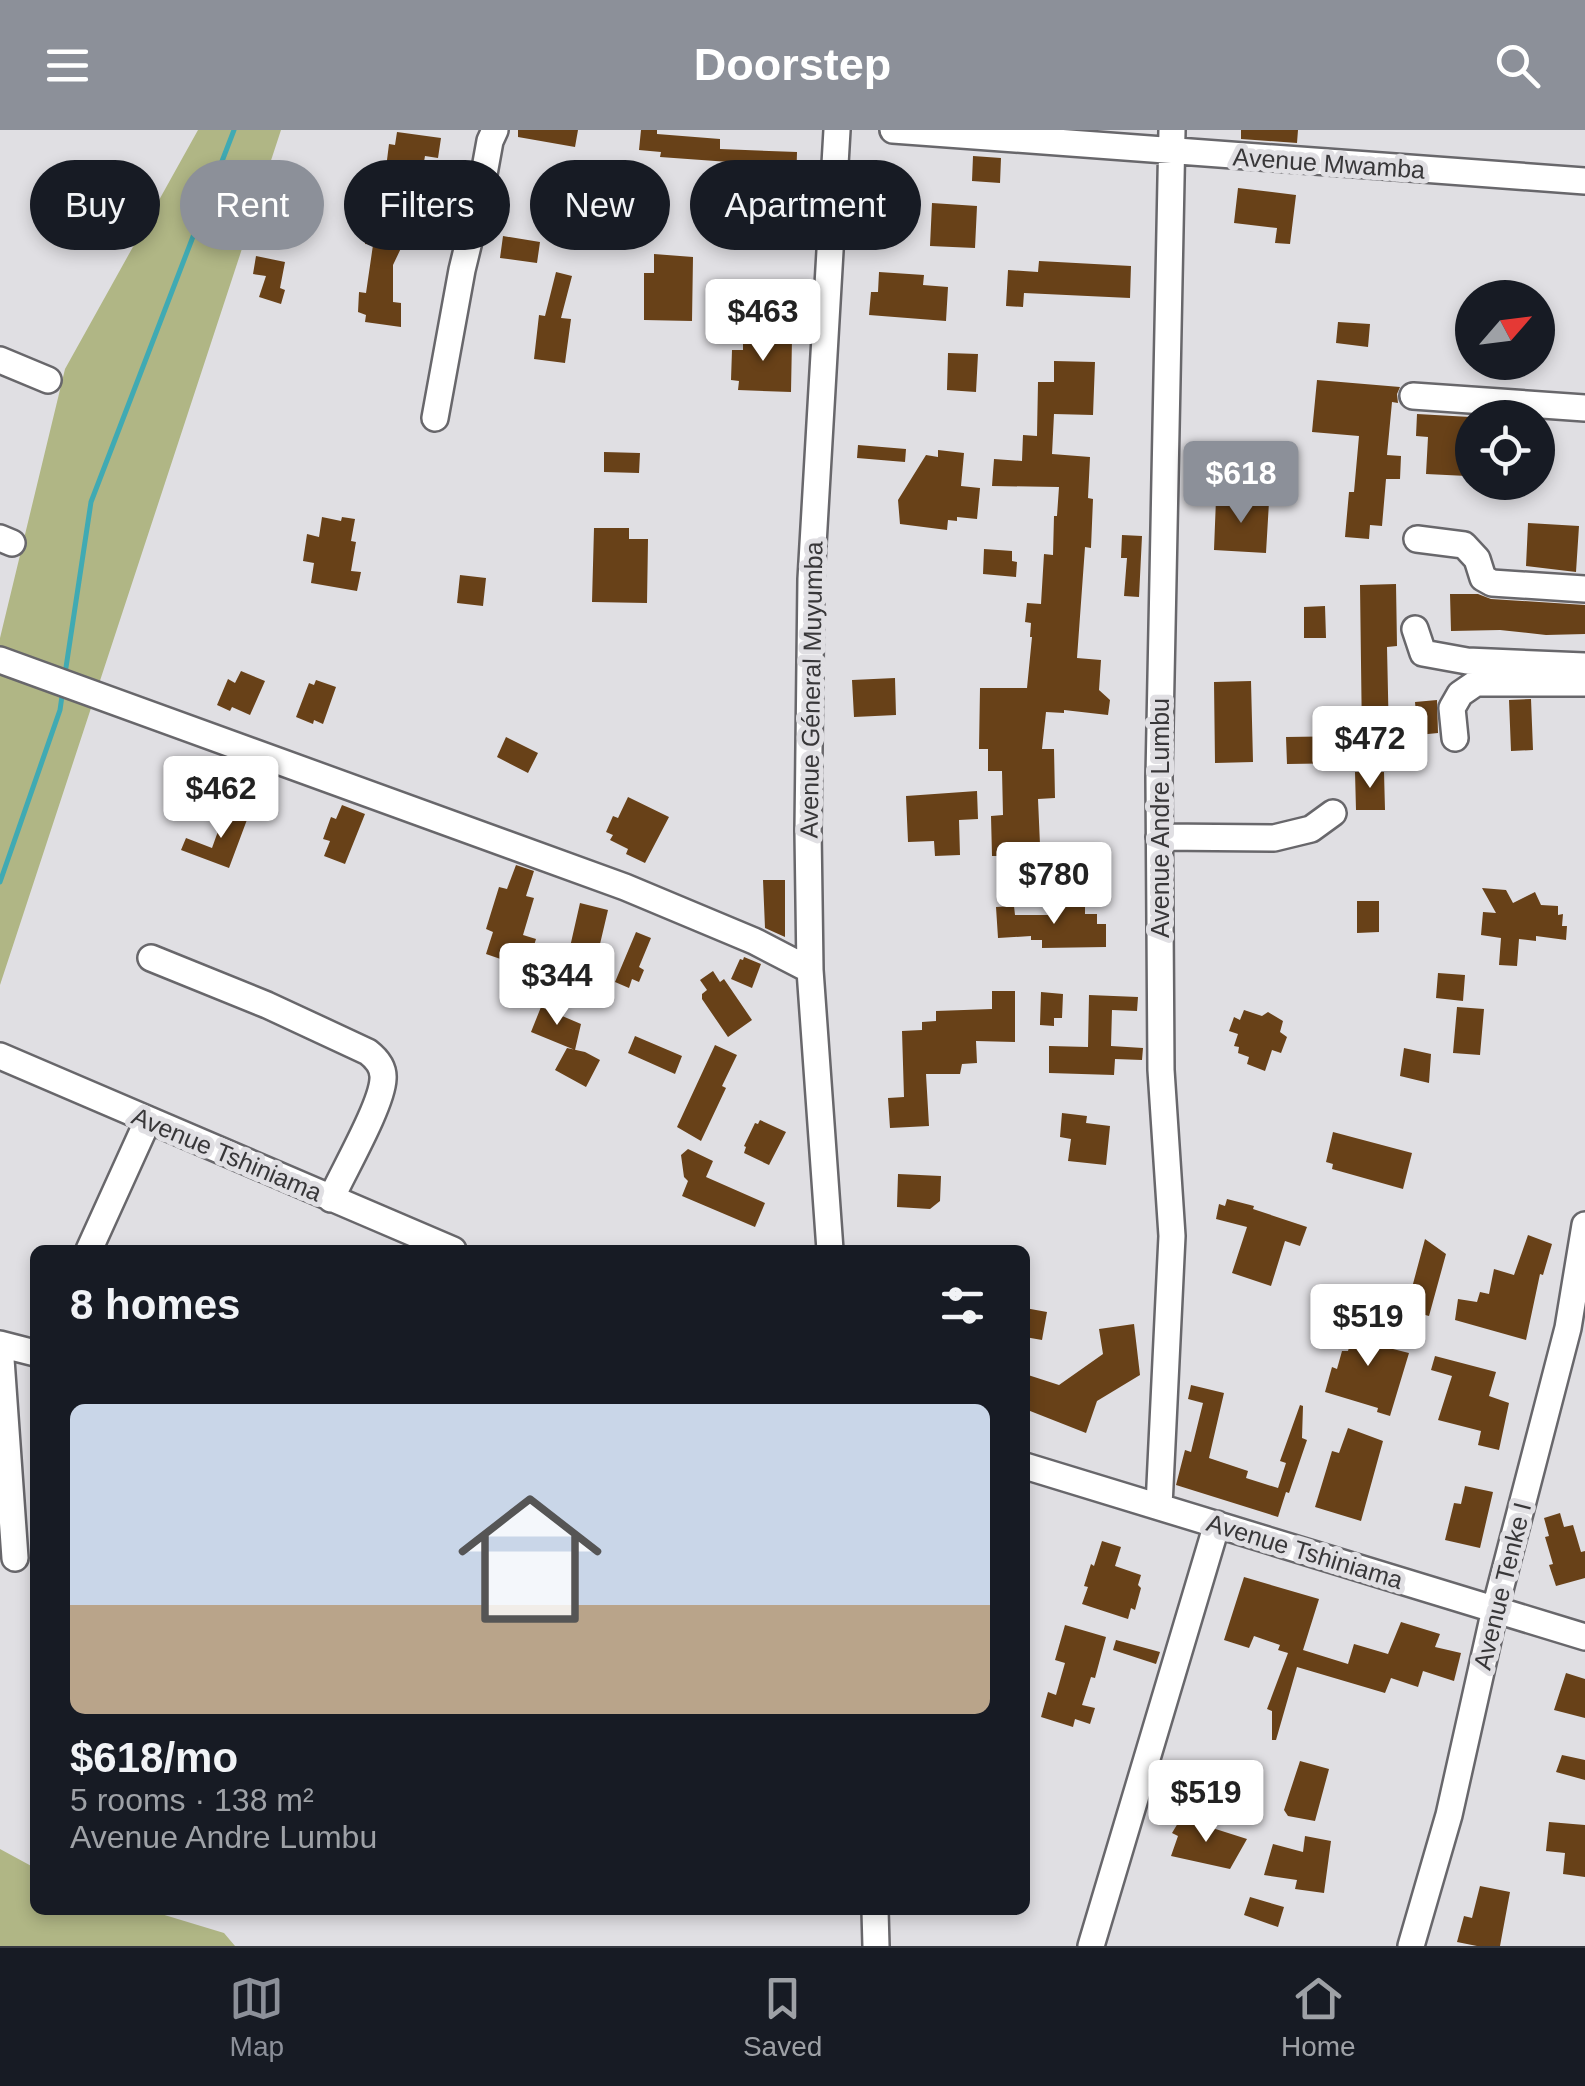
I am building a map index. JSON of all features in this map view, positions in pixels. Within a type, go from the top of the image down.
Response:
[{"type":"street","points":[[435,418],[462,270],[495,130]]},
{"type":"street","name":"Avenue Géneral Muyumba","points":[[830,1245],[810,970],[808,811],[811,578],[837,130]]},
{"type":"street","name":"Avenue Mwamba","points":[[893,130],[1171,141],[1585,181]]},
{"type":"street","name":"Avenue Andre Lumbu","points":[[1159,1506],[1172,1236],[1161,1070],[1159,837],[1171,141]]},
{"type":"street","points":[[0,360],[48,380]]},
{"type":"street","points":[[1413,396],[1585,408]]},
{"type":"street","points":[[1417,539],[1464,545],[1478,558],[1483,578],[1492,583],[1585,588]]},
{"type":"street","points":[[1415,630],[1423,654],[1467,662],[1585,666]]},
{"type":"street","points":[[0,660],[625,887],[754,941],[810,970]]},
{"type":"street","points":[[1454,738],[1452,708],[1460,694],[1476,683],[1585,683]]},
{"type":"street","points":[[1159,837],[1274,838],[1310,829],[1333,813]]},
{"type":"street","points":[[151,958],[268,1004],[378,1060],[384,1076],[380,1096],[331,1198]]},
{"type":"street","name":"Avenue Tshiniama","points":[[0,1056],[441,1245]]},
{"type":"street","points":[[91,1245],[148,1120]]},
{"type":"street","name":"Avenue Tenke I","points":[[1412,1946],[1449,1815],[1495,1609],[1568,1328],[1585,1225]]},
{"type":"street","points":[[15,1558],[0,1344],[30,1352]]},
{"type":"street","name":"Avenue Tshiniama","points":[[1030,1467],[1585,1637]]},
{"type":"street","points":[[1091,1946],[1217,1524]]},
{"type":"street","points":[[875,1915],[876,1946]]},
{"type":"green space","points":[[198,130],[281,130],[271,160],[181,160]]},
{"type":"green space","points":[[180,162],[180,250],[242,250],[0,985],[0,638],[65,369],[131,250],[160,250],[160,198]]},
{"type":"green space","points":[[0,1849],[30,1865],[30,1915],[165,1915],[224,1933],[235,1946],[0,1946]]},
{"type":"building","points":[[518,130],[578,130],[575,147],[518,137]]},
{"type":"building","points":[[641,130],[657,130],[657,134],[720,139],[720,149],[797,152],[797,160],[702,160],[660,157],[661,152],[639,150]]},
{"type":"building","points":[[1241,130],[1298,130],[1297,143],[1241,139]]},
{"type":"building","points":[[397,132],[441,138],[438,158],[387,160],[389,144],[395,145]]},
{"type":"building","points":[[973,156],[1001,158],[1000,183],[972,181]]},
{"type":"building","points":[[1238,188],[1296,195],[1290,244],[1275,243],[1277,228],[1234,223]]},
{"type":"building","points":[[932,203],[977,206],[975,248],[930,246]]},
{"type":"building","points":[[510,237],[530,240],[530,250],[539,250],[537,263],[500,258],[501,250],[510,250]]},
{"type":"building","points":[[372,250],[400,250],[393,265],[393,302],[401,303],[401,327],[365,322],[366,315],[358,312],[359,292],[366,293]]},
{"type":"building","points":[[654,254],[693,257],[692,321],[644,320],[644,273],[654,273]]},
{"type":"building","points":[[256,256],[285,262],[281,304],[259,297],[266,276],[253,274]]},
{"type":"building","points":[[1039,261],[1131,266],[1130,298],[1024,293],[1023,307],[1006,306],[1008,270],[1038,272]]},
{"type":"building","points":[[556,272],[572,276],[561,318],[571,319],[565,363],[534,359],[539,315],[545,316]]},
{"type":"building","points":[[879,272],[924,275],[923,285],[948,287],[946,321],[869,315],[871,292],[878,292]]},
{"type":"building","points":[[1338,322],[1370,324],[1368,347],[1336,343]]},
{"type":"building","points":[[750,332],[792,338],[791,392],[738,390],[739,381],[731,380],[732,350],[743,350],[743,338],[750,338]]},
{"type":"building","points":[[948,353],[978,354],[976,392],[947,390]]},
{"type":"building","points":[[1054,361],[1095,362],[1093,415],[1054,414],[1052,454],[1090,457],[1091,548],[1085,547],[1077,658],[1101,660],[1099,690],[1110,700],[1108,715],[1046,712],[1042,749],[1054,749],[1055,798],[1038,799],[1040,845],[1064,844],[1064,858],[992,856],[991,816],[1003,815],[1002,771],[988,771],[988,749],[979,749],[980,688],[1027,688],[1032,637],[1031,623],[1025,622],[1027,603],[1041,604],[1044,554],[1053,555],[1059,487],[992,486],[994,459],[1022,461],[1023,435],[1037,436],[1038,382],[1054,382]]},
{"type":"building","points":[[1317,380],[1400,387],[1398,403],[1392,402],[1387,455],[1401,456],[1400,479],[1386,479],[1382,526],[1370,525],[1369,539],[1345,537],[1359,436],[1312,432]]},
{"type":"building","points":[[1417,414],[1455,416],[1455,475],[1426,474],[1428,437],[1416,436]]},
{"type":"building","points":[[858,445],[906,449],[905,462],[857,458]]},
{"type":"building","points":[[938,450],[964,453],[961,486],[980,488],[977,519],[948,520],[947,530],[900,524],[898,500],[926,455],[938,457]]},
{"type":"building","points":[[604,452],[640,453],[639,473],[604,472]]},
{"type":"building","points":[[1216,499],[1269,502],[1266,553],[1214,550]]},
{"type":"building","points":[[322,517],[355,519],[351,571],[361,572],[357,591],[311,583],[314,563],[303,561],[307,534],[319,537]]},
{"type":"building","points":[[1528,523],[1579,526],[1576,572],[1526,566]]},
{"type":"building","points":[[594,528],[629,528],[629,539],[648,539],[647,603],[592,602]]},
{"type":"building","points":[[1122,535],[1142,536],[1139,597],[1124,596],[1127,558],[1121,558]]},
{"type":"building","points":[[984,549],[1012,551],[1012,561],[1017,562],[1016,577],[983,574]]},
{"type":"building","points":[[460,575],[486,578],[483,606],[457,603]]},
{"type":"building","points":[[1396,584],[1397,646],[1387,647],[1389,739],[1362,740],[1360,585]]},
{"type":"building","points":[[1450,594],[1585,605],[1585,634],[1451,631]]},
{"type":"building","points":[[1325,606],[1326,638],[1304,638],[1304,607]]},
{"type":"building","points":[[241,671],[265,681],[250,715],[217,705],[228,679],[235,683]]},
{"type":"building","points":[[895,678],[896,715],[854,717],[852,680]]},
{"type":"building","points":[[316,680],[336,687],[323,724],[296,717],[309,683],[314,685]]},
{"type":"building","points":[[1251,681],[1253,762],[1215,763],[1214,682]]},
{"type":"building","points":[[1531,699],[1533,750],[1511,751],[1509,700]]},
{"type":"building","points":[[1437,700],[1438,733],[1418,735],[1415,702]]},
{"type":"building","points":[[1354,736],[1355,763],[1287,764],[1286,737]]},
{"type":"building","points":[[506,737],[538,753],[528,773],[497,757]]},
{"type":"building","points":[[1355,772],[1384,772],[1385,810],[1356,810]]},
{"type":"building","points":[[977,791],[978,819],[959,820],[960,855],[935,856],[934,841],[908,842],[906,796]]},
{"type":"building","points":[[628,797],[669,817],[645,863],[626,854],[628,849],[610,840],[613,835],[606,832]]},
{"type":"building","points":[[342,805],[365,814],[345,864],[324,856],[330,841],[323,839],[331,817],[336,819]]},
{"type":"building","points":[[226,809],[248,817],[229,868],[181,850],[186,838],[212,848]]},
{"type":"building","points":[[516,865],[534,871],[526,896],[534,898],[523,935],[536,939],[527,968],[486,954],[493,932],[486,929],[499,887],[507,889]]},
{"type":"building","points":[[763,880],[785,880],[785,937],[765,928]]},
{"type":"building","points":[[1482,888],[1506,890],[1513,903],[1535,892],[1541,905],[1558,906],[1558,915],[1563,914],[1562,926],[1567,926],[1566,940],[1536,936],[1536,941],[1519,939],[1517,966],[1499,965],[1501,938],[1481,935],[1483,912],[1496,913]]},
{"type":"building","points":[[1357,901],[1379,901],[1379,932],[1357,933]]},
{"type":"building","points":[[580,903],[608,910],[588,995],[570,991],[575,972],[565,969]]},
{"type":"building","points":[[1055,905],[1085,905],[1085,914],[1097,914],[1097,924],[1106,924],[1106,947],[1042,948],[1042,940],[1031,940],[1031,936],[998,938],[996,907],[1014,906],[1015,915],[1055,915]]},
{"type":"building","points":[[636,932],[651,938],[639,967],[644,970],[639,982],[632,979],[629,988],[615,982]]},
{"type":"building","points":[[744,957],[761,964],[752,988],[731,979]]},
{"type":"building","points":[[713,971],[720,982],[724,979],[752,1020],[728,1037],[702,999],[707,990],[700,980]]},
{"type":"building","points":[[1438,973],[1465,975],[1463,1001],[1436,998]]},
{"type":"building","points":[[992,991],[1015,991],[1015,1042],[976,1041],[977,1063],[962,1064],[960,1074],[926,1074],[929,1126],[890,1128],[888,1098],[904,1097],[902,1031],[922,1030],[922,1022],[936,1021],[936,1011],[992,1009]]},
{"type":"building","points":[[1041,992],[1063,994],[1062,1018],[1054,1018],[1054,1026],[1040,1025]]},
{"type":"building","points":[[1089,995],[1138,997],[1137,1011],[1112,1010],[1111,1046],[1143,1048],[1142,1060],[1115,1059],[1114,1075],[1049,1073],[1049,1046],[1088,1047]]},
{"type":"building","points":[[541,1007],[581,1024],[575,1050],[531,1032]]},
{"type":"building","points":[[1457,1007],[1484,1009],[1480,1055],[1453,1053]]},
{"type":"building","points":[[1244,1010],[1262,1016],[1268,1012],[1283,1021],[1280,1032],[1287,1037],[1281,1053],[1272,1050],[1265,1071],[1247,1064],[1249,1057],[1238,1053],[1239,1047],[1234,1046],[1238,1034],[1229,1031],[1234,1017],[1240,1020]]},
{"type":"building","points":[[635,1036],[682,1056],[675,1074],[628,1053]]},
{"type":"building","points":[[715,1045],[737,1055],[701,1141],[677,1127]]},
{"type":"building","points":[[567,1048],[600,1060],[586,1087],[555,1070]]},
{"type":"building","points":[[1404,1048],[1431,1054],[1429,1083],[1400,1076]]},
{"type":"building","points":[[1062,1113],[1087,1116],[1086,1123],[1110,1126],[1106,1165],[1068,1161],[1071,1139],[1060,1137]]},
{"type":"building","points":[[760,1120],[786,1132],[769,1165],[744,1153],[755,1123]]},
{"type":"building","points":[[1333,1132],[1412,1153],[1403,1189],[1332,1169],[1333,1164],[1326,1162]]},
{"type":"building","points":[[688,1149],[713,1161],[706,1177],[765,1203],[755,1227],[682,1196],[688,1181],[681,1155]]},
{"type":"building","points":[[898,1174],[941,1176],[940,1201],[930,1209],[897,1207]]},
{"type":"building","points":[[1227,1199],[1307,1227],[1300,1246],[1285,1241],[1271,1286],[1232,1273],[1247,1227],[1216,1219],[1219,1204],[1225,1206]]},
{"type":"building","points":[[1528,1235],[1552,1244],[1543,1275],[1540,1274],[1526,1340],[1455,1320],[1458,1299],[1477,1302],[1480,1292],[1489,1294],[1494,1269],[1514,1275]]},
{"type":"building","points":[[1425,1239],[1446,1254],[1429,1316],[1406,1310]]},
{"type":"building","points":[[1354,1307],[1373,1313],[1365,1342],[1409,1353],[1390,1416],[1377,1412],[1378,1408],[1325,1392],[1332,1367],[1337,1369],[1342,1351],[1348,1351],[1356,1324],[1350,1322]]},
{"type":"building","points":[[1030,1309],[1047,1312],[1042,1340],[1030,1338]]},
{"type":"building","points":[[1134,1324],[1140,1375],[1097,1401],[1086,1433],[1030,1411],[1030,1376],[1059,1385],[1103,1354],[1099,1329]]},
{"type":"building","points":[[1435,1356],[1496,1372],[1489,1396],[1509,1403],[1499,1450],[1478,1445],[1481,1431],[1438,1420],[1452,1376],[1431,1370]]},
{"type":"building","points":[[1191,1385],[1224,1393],[1209,1458],[1248,1471],[1246,1478],[1278,1488],[1286,1463],[1280,1461],[1300,1405],[1303,1406],[1302,1438],[1307,1440],[1278,1517],[1176,1485],[1185,1450],[1191,1452],[1203,1403],[1188,1399]]},
{"type":"building","points":[[1348,1428],[1383,1441],[1361,1521],[1315,1507],[1332,1451],[1339,1453]]},
{"type":"building","points":[[1465,1486],[1493,1492],[1480,1548],[1445,1540],[1454,1503],[1461,1504]]},
{"type":"building","points":[[1560,1513],[1564,1527],[1573,1525],[1581,1552],[1585,1551],[1585,1578],[1556,1586],[1549,1565],[1553,1564],[1544,1518]]},
{"type":"building","points":[[1102,1541],[1121,1547],[1115,1566],[1141,1575],[1135,1610],[1131,1608],[1128,1619],[1082,1604],[1088,1587],[1084,1586]]},
{"type":"building","points":[[1244,1577],[1319,1599],[1303,1650],[1348,1664],[1354,1644],[1388,1654],[1401,1622],[1440,1634],[1435,1647],[1461,1653],[1454,1681],[1423,1671],[1418,1687],[1391,1678],[1385,1693],[1297,1667],[1276,1740],[1272,1740],[1272,1711],[1267,1709],[1288,1653],[1278,1650],[1280,1645],[1254,1636],[1249,1648],[1224,1640]]},
{"type":"building","points":[[1065,1625],[1106,1637],[1095,1678],[1091,1677],[1082,1705],[1095,1708],[1090,1724],[1075,1719],[1073,1727],[1041,1717],[1048,1692],[1056,1695],[1065,1663],[1055,1660]]},
{"type":"building","points":[[1116,1640],[1160,1652],[1156,1664],[1113,1650]]},
{"type":"building","points":[[1566,1673],[1585,1679],[1585,1718],[1554,1710]]},
{"type":"building","points":[[1562,1755],[1585,1760],[1585,1780],[1556,1772]]},
{"type":"building","points":[[1300,1761],[1329,1769],[1315,1821],[1288,1816],[1284,1810]]},
{"type":"building","points":[[1181,1818],[1247,1839],[1230,1869],[1171,1856],[1178,1836],[1172,1833]]},
{"type":"building","points":[[1549,1822],[1585,1825],[1585,1877],[1563,1874],[1565,1853],[1546,1851]]},
{"type":"building","points":[[1305,1836],[1331,1841],[1324,1893],[1295,1889],[1297,1880],[1264,1875],[1273,1844],[1303,1852]]},
{"type":"building","points":[[1480,1886],[1510,1892],[1500,1946],[1457,1942],[1464,1916],[1472,1918]]},
{"type":"building","points":[[1250,1897],[1284,1907],[1278,1927],[1244,1915]]},
{"type":"waterway","points":[[65,674],[91,502],[234,130]]},
{"type":"waterway","points":[[0,882],[60,710],[63,689]]}]
